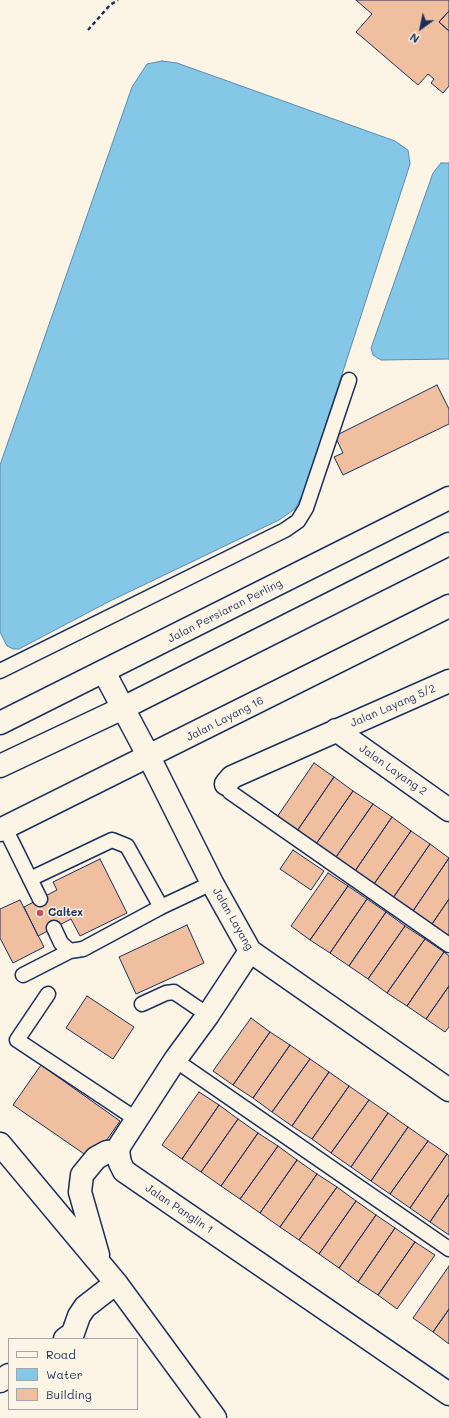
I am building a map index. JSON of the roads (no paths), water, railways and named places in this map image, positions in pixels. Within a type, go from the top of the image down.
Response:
[{"type":"street","name":"Jalan Persiaran Perling","points":[[0,723],[449,498]]},
{"type":"street","points":[[0,766],[123,708],[449,544]]},
{"type":"street","name":"Jalan Layang 16","points":[[2,829],[449,606]]},
{"type":"street","name":"Jalan Layang","points":[[104,672],[149,757],[212,883],[250,952],[449,1090]]},
{"type":"street","name":"Jalan Layang 5/2","points":[[226,784],[232,777],[449,681]]},
{"type":"street","name":"Jalan Layang 2","points":[[336,730],[449,810]]},
{"type":"street","points":[[100,1262],[80,1192],[82,1175],[96,1158],[107,1152],[118,1151],[136,1119],[175,1060],[208,1015],[250,952]]},
{"type":"street","points":[[0,1144],[100,1262],[215,1418]]},
{"type":"street","name":"Jalan Panglin 1","points":[[118,1151],[120,1163],[124,1171],[449,1394]]},
{"type":"street","points":[[66,1338],[73,1333],[78,1323],[79,1316],[85,1306],[116,1283]]},
{"type":"lane","points":[[0,671],[278,533],[298,520],[306,508],[349,380]]},
{"type":"lane","points":[[226,784],[230,792],[449,945]]},
{"type":"lane","points":[[2,829],[40,899]]},
{"type":"lane","points":[[30,879],[112,840],[127,846],[161,907]]},
{"type":"lane","points":[[23,975],[70,951],[83,949],[161,907],[212,883]]},
{"type":"lane","points":[[54,928],[61,943],[70,951]]},
{"type":"lane","points":[[142,1004],[166,993],[174,992],[208,1015]]},
{"type":"lane","points":[[48,994],[17,1040],[136,1119]]},
{"type":"lane","points":[[175,1060],[449,1249]]},
{"type":"water","points":[[162,61],[177,63],[395,141],[408,150],[410,164],[304,492],[295,509],[279,520],[108,602],[19,649],[13,649],[7,646],[0,632],[0,465],[132,87],[147,64]]},
{"type":"water","points":[[441,163],[449,163],[449,359],[381,360],[373,355],[371,348],[433,173]]},
{"type":"place","name":"Caltex","points":[[40,913]]}]
